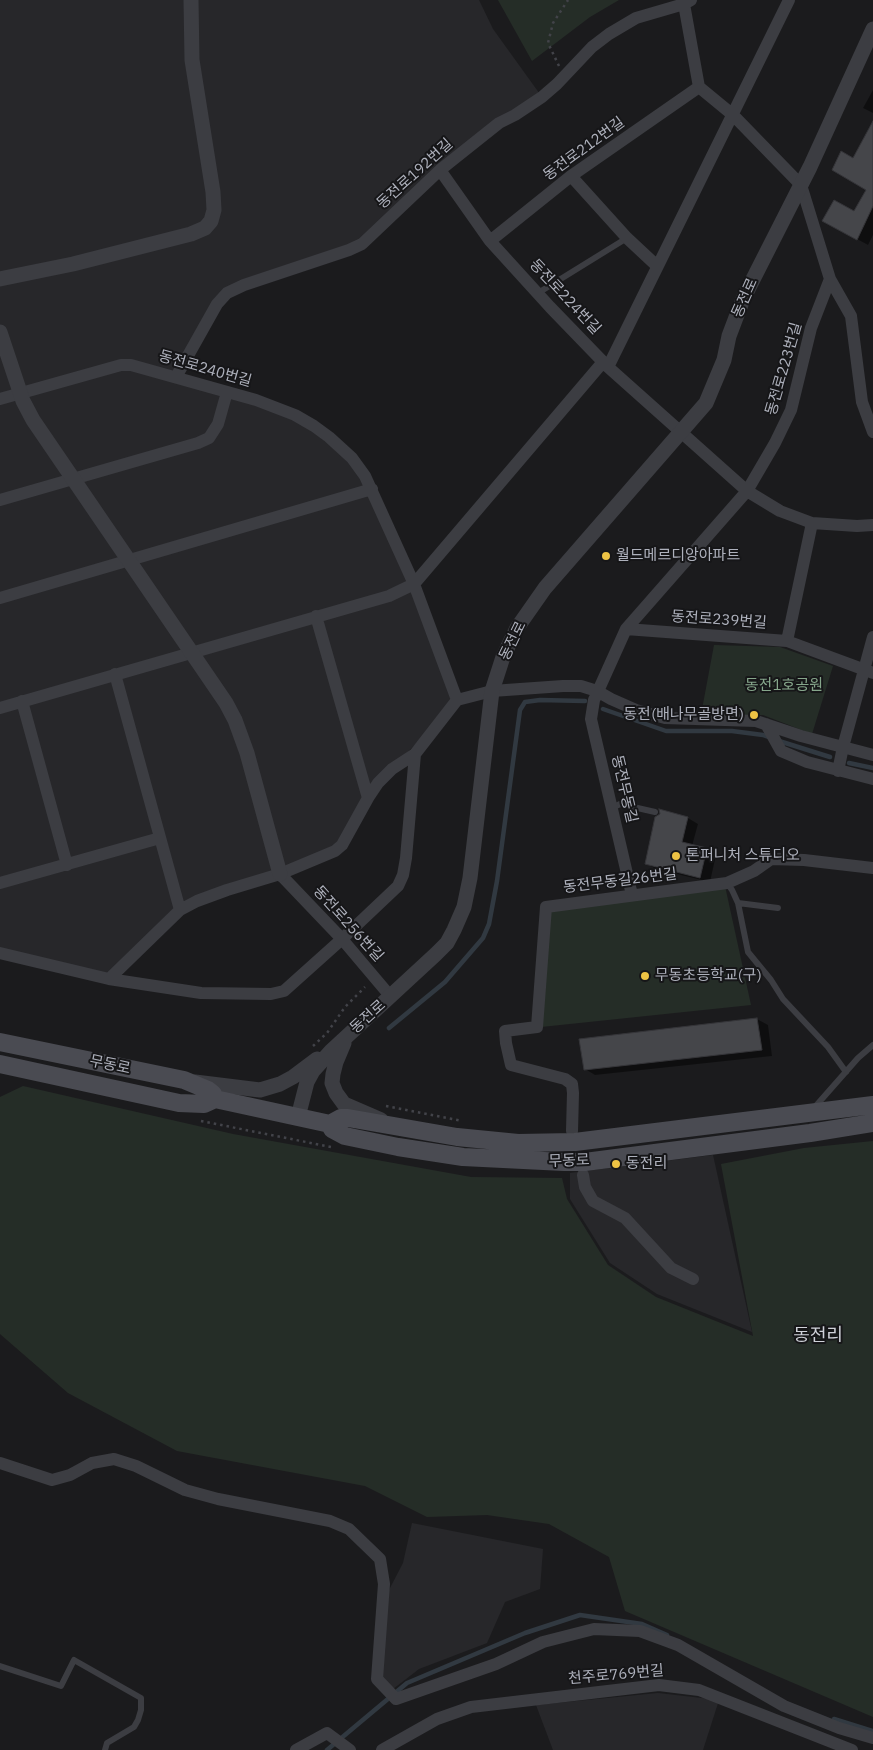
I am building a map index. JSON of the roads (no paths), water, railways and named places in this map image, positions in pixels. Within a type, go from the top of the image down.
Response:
[{"type":"main road","name":"무동로","points":[[0,1042],[184,1080],[208,1090],[215,1098]]},
{"type":"main road","name":"무동로","points":[[0,1064],[179,1103],[204,1104],[215,1098],[330,1124],[341,1118],[457,1137],[518,1143],[575,1142],[873,1105]]},
{"type":"main road","name":"무동로","points":[[330,1124],[332,1129],[345,1136],[463,1158],[564,1162],[602,1160],[873,1124]]},
{"type":"street","points":[[0,279],[83,262],[191,234],[205,228],[211,221],[214,210],[213,192],[192,60],[191,0]]},
{"type":"street","points":[[0,708],[390,596],[414,584],[606,365],[790,0]]},
{"type":"street","points":[[687,2],[699,87],[733,115],[801,185],[830,279],[851,316],[862,402],[873,432]]},
{"type":"street","name":"동전로192번길","points":[[176,377],[217,304],[227,293],[244,285],[362,244],[440,170],[499,123],[516,115],[542,97],[592,46],[636,18],[687,2]]},
{"type":"street","name":"동전로","points":[[298,1117],[307,1082],[313,1071],[331,1051],[447,943],[464,907],[470,878],[492,691],[503,657],[517,628],[545,588],[706,403],[724,360],[729,336],[743,299],[801,185],[873,29]]},
{"type":"street","name":"동전로212번길","points":[[490,241],[571,176],[699,87]]},
{"type":"street","name":"동전로224번길","points":[[440,170],[490,241],[550,307],[606,365],[682,432]]},
{"type":"street","points":[[571,176],[626,238],[657,266]]},
{"type":"street","name":"동전로223번길","points":[[626,628],[747,490],[788,417],[812,328],[830,279]]},
{"type":"street","points":[[0,332],[20,394],[33,420],[215,684],[235,720],[247,754],[280,874]]},
{"type":"street","name":"동전로240번길","points":[[0,400],[121,366],[131,365],[256,400],[295,415],[314,426],[352,458],[372,489],[414,584],[456,700]]},
{"type":"street","points":[[0,500],[198,443],[209,438],[218,424],[227,392]]},
{"type":"street","points":[[682,432],[747,490],[780,511],[812,523],[857,526],[873,525]]},
{"type":"street","points":[[0,598],[372,489]]},
{"type":"street","points":[[787,641],[812,523]]},
{"type":"street","points":[[316,616],[368,798]]},
{"type":"street","points":[[597,690],[626,628]]},
{"type":"street","name":"동전로239번길","points":[[626,628],[787,641],[868,671]]},
{"type":"street","points":[[838,771],[843,747],[868,671],[873,636]]},
{"type":"street","points":[[115,674],[180,910]]},
{"type":"street","points":[[108,979],[180,910],[197,901],[280,874],[335,851],[342,845],[378,783],[392,769],[415,754],[456,700],[492,691],[581,686],[597,690],[611,699],[636,710],[665,718],[761,723],[801,736],[873,755]]},
{"type":"street","name":"동전무동길","points":[[597,690],[591,719],[632,896]]},
{"type":"street","points":[[22,701],[67,865]]},
{"type":"street","points":[[761,723],[781,752],[807,762],[873,779]]},
{"type":"street","points":[[0,953],[108,979],[201,993],[271,994],[284,990],[398,886],[403,875],[406,858],[415,754]]},
{"type":"street","points":[[0,883],[160,838]]},
{"type":"street","name":"동전무동길26번길","points":[[572,1131],[572,1084],[565,1079],[510,1065],[505,1031],[537,1027],[546,906],[727,883],[754,871],[771,859],[804,860],[873,868]]},
{"type":"street","name":"동전로256번길","points":[[280,874],[342,939],[391,997]]},
{"type":"street","points":[[184,1080],[260,1090],[268,1089],[293,1077],[348,1035]]},
{"type":"street","points":[[348,1035],[336,1062],[333,1074],[332,1083],[336,1094],[344,1104],[401,1128]]},
{"type":"street","points":[[583,1175],[585,1187],[593,1200],[625,1218],[671,1268],[693,1279]]},
{"type":"street","points":[[0,1463],[52,1480],[70,1475],[92,1462],[114,1460],[136,1466],[185,1490],[218,1499],[330,1521],[349,1529],[380,1559],[384,1584],[377,1679],[396,1699],[496,1664],[543,1642],[594,1629],[640,1630],[678,1645],[784,1706],[839,1728],[873,1738]]},
{"type":"street","name":"천주로769번길","points":[[382,1750],[437,1719],[471,1707],[659,1685],[699,1690],[852,1750]]},
{"type":"street","points":[[296,1750],[327,1732],[350,1750]]},
{"type":"lane","points":[[538,293],[626,238]]},
{"type":"lane","points":[[612,808],[620,804],[655,812]]},
{"type":"lane","points":[[727,883],[738,903],[748,952],[771,980],[783,999],[828,1047],[846,1072]]},
{"type":"lane","points":[[738,903],[778,908]]},
{"type":"lane","points":[[808,1114],[873,1045]]},
{"type":"lane","points":[[0,1666],[61,1686],[74,1660],[141,1698],[141,1710],[134,1727],[107,1743],[105,1750]]},
{"type":"waterway","points":[[389,1028],[445,982],[483,938],[489,924],[497,881],[520,710],[525,702],[540,700],[585,701]]},
{"type":"waterway","points":[[603,709],[666,731],[732,731],[763,735],[771,738]]},
{"type":"waterway","points":[[779,741],[830,757]]},
{"type":"waterway","points":[[849,763],[873,768]]},
{"type":"waterway","points":[[327,1750],[407,1683],[525,1633],[580,1615],[642,1624],[667,1635]]},
{"type":"waterway","points":[[834,1719],[873,1731]]},
{"type":"place","name":"월드메르디앙아파트","points":[[606,556]]},
{"type":"place","name":"동전(배나무골방면)","points":[[754,715]]},
{"type":"place","name":"톤퍼니처 스튜디오","points":[[676,856]]},
{"type":"place","name":"무동초등학교(구)","points":[[645,976]]},
{"type":"place","name":"동전리","points":[[616,1164]]},
{"type":"district","name":"동전리","points":[[818,1336]]},
{"type":"park label","name":"동전1호공원","points":[[784,686]]}]
